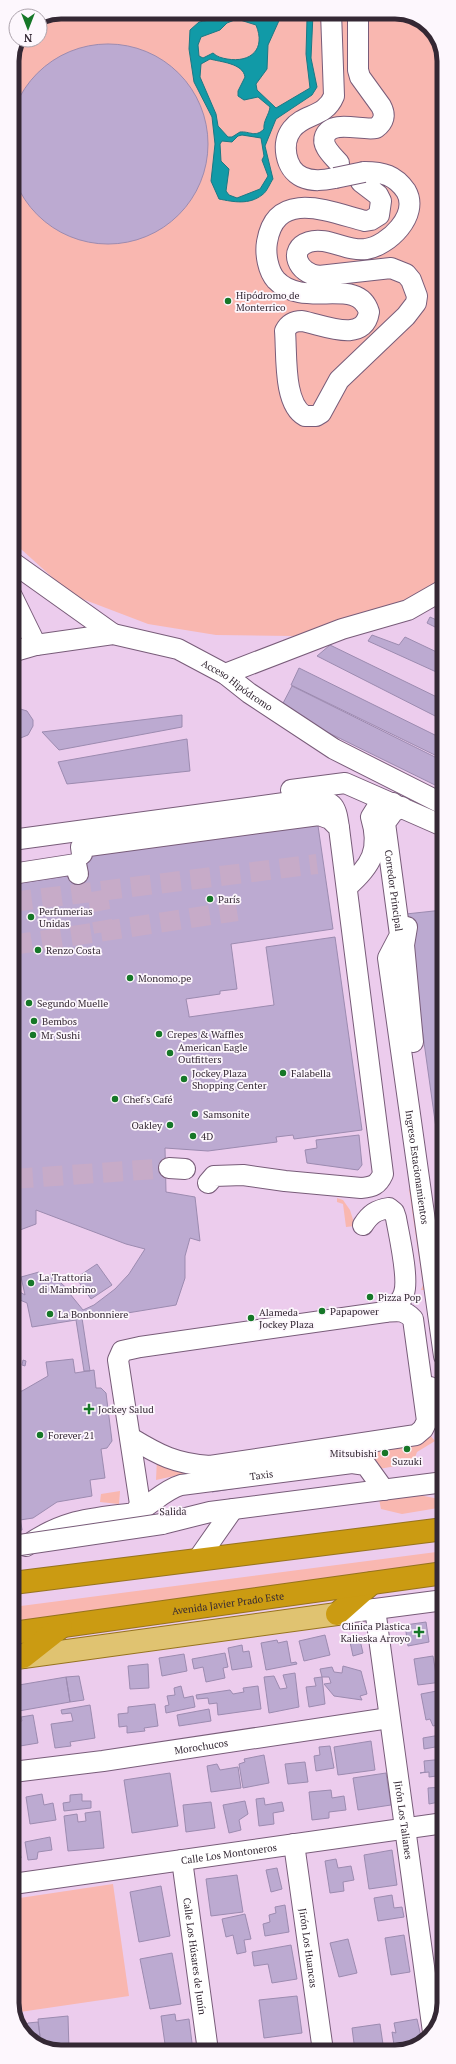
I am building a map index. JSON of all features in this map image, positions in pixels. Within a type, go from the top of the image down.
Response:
[{"type":"highway","points":[[19,1582],[437,1530]]},
{"type":"highway","name":"Avenida Javier Prado Este","points":[[19,1632],[437,1574]]},
{"type":"highway","points":[[337,1614],[372,1583]]},
{"type":"highway","points":[[19,1657],[61,1627]]},
{"type":"main road","points":[[19,1658],[337,1614]]},
{"type":"street","points":[[331,19],[334,96],[331,104],[325,110],[298,124],[292,129],[286,144],[286,154],[293,168],[302,177],[320,180],[337,170],[363,177],[384,172],[400,183],[407,194],[409,209],[403,224],[394,234],[366,249],[352,249],[317,240],[306,243],[302,246],[298,255],[299,265],[309,274],[319,276],[384,268],[398,270],[406,274],[411,280],[417,296],[416,303],[406,316],[339,380],[321,413],[316,416],[305,416],[296,408],[290,396],[285,331],[288,326],[291,323],[302,321],[351,331],[366,323],[369,312],[364,299],[358,296],[346,293],[302,293],[291,290],[276,280],[268,263],[266,245],[268,235],[276,220],[284,213],[295,208],[310,207],[365,221],[371,220],[379,215],[381,201],[363,177]]},
{"type":"street","points":[[337,170],[326,145],[325,137],[328,132],[337,127],[376,128],[384,119],[384,111],[360,77],[358,70],[358,19]]},
{"type":"street","points":[[19,567],[113,634]]},
{"type":"street","points":[[225,674],[342,629],[408,610],[437,593]]},
{"type":"street","points":[[19,610],[36,645]]},
{"type":"street","name":"Acceso Hipódromo","points":[[19,650],[36,645],[113,634],[178,649],[225,674],[249,692],[334,749],[437,800]]},
{"type":"street","points":[[144,821],[166,808],[345,783],[437,823]]},
{"type":"street","points":[[306,800],[313,794],[338,791],[356,800],[371,817],[375,832],[371,856],[364,872],[346,888]]},
{"type":"street","points":[[19,839],[306,800],[325,800],[333,804],[337,812],[383,1174],[380,1180],[372,1187],[361,1188],[243,1175],[214,1176],[208,1183]]},
{"type":"street","points":[[371,817],[376,809],[400,806]]},
{"type":"street","name":"Corredor Principal","points":[[400,806],[393,812],[385,823],[400,935],[388,958],[409,1098]]},
{"type":"street","points":[[82,854],[81,847],[319,815],[330,819],[339,828]]},
{"type":"street","points":[[19,873],[76,864],[78,874]]},
{"type":"street","points":[[408,926],[404,945],[414,1054],[409,1098]]},
{"type":"street","name":"Ingreso Estacionamientos","points":[[409,1098],[437,1308]]},
{"type":"street","points":[[363,1225],[368,1217],[379,1210],[389,1208],[394,1212],[396,1218],[406,1282],[404,1293],[392,1308],[385,1312]]},
{"type":"street","points":[[434,1288],[422,1312],[419,1361],[437,1405]]},
{"type":"street","points":[[131,1438],[158,1454],[188,1464],[210,1466],[416,1435],[423,1429],[427,1421],[413,1319],[408,1313],[401,1311],[385,1312],[126,1349],[121,1353],[118,1360],[140,1504],[135,1513]]},
{"type":"street","name":"Taxis","points":[[135,1513],[150,1505],[171,1488],[181,1485],[352,1463],[366,1465],[384,1490]]},
{"type":"street","points":[[19,1545],[162,1524],[210,1512],[437,1483]]},
{"type":"street","name":"Salida","points":[[19,1551],[48,1531],[65,1524],[135,1513],[175,1510],[210,1512]]},
{"type":"street","points":[[198,1559],[233,1510]]},
{"type":"street","points":[[337,1614],[437,1601]]},
{"type":"street","name":"Jirón Los Talianes","points":[[375,1609],[432,2023]]},
{"type":"street","name":"Morochucos","points":[[19,1771],[103,1761],[389,1718]]},
{"type":"street","name":"Calle Los Montoneros","points":[[19,1883],[437,1824]]},
{"type":"street","name":"Jirón Los Huancas","points":[[294,1844],[321,2045]]},
{"type":"street","name":"Calle Los Húsares de Junín","points":[[182,1860],[207,2045]]},
{"type":"shaded area","name":"Hipódromo de Monterrico","points":[[61,19],[398,19],[411,22],[423,29],[428,35],[435,47],[437,61],[437,592],[374,624],[293,636],[216,635],[148,624],[72,595],[19,547],[20,53],[21,48],[48,48],[48,21]]},
{"type":"shaded area","points":[[409,1189],[413,1191],[428,1290],[421,1290],[423,1285]]},
{"type":"shaded area","points":[[337,1198],[343,1200],[350,1210],[355,1226],[346,1227],[343,1204],[337,1202]]},
{"type":"shaded area","points":[[429,1434],[435,1441],[417,1452],[413,1463],[379,1469],[350,1453]]},
{"type":"shaded area","points":[[157,1459],[192,1472],[156,1480]]},
{"type":"shaded area","points":[[120,1491],[119,1504],[100,1502],[101,1494]]},
{"type":"shaded area","points":[[414,1494],[437,1499],[437,1508],[402,1514],[381,1509],[379,1499]]},
{"type":"shaded area","points":[[437,1552],[437,1565],[19,1624],[19,1606]]},
{"type":"shaded area","points":[[113,1884],[129,1996],[20,2012],[19,1898]]},
{"type":"water","points":[[215,19],[237,19],[280,19],[268,45],[267,69],[256,84],[257,90],[276,108],[310,88],[306,54],[307,19],[313,19],[311,58],[317,87],[312,95],[276,119],[265,146],[273,179],[264,194],[252,200],[236,202],[219,199],[211,181],[215,144],[212,117],[194,82],[189,49],[190,30],[199,22]],"holes":[[[237,19],[256,25],[259,34],[258,47],[249,56],[236,60],[221,58],[213,53],[203,58],[199,56],[198,45],[201,37],[220,30],[227,23]],[[210,59],[236,66],[243,72],[245,77],[238,91],[238,96],[244,100],[258,97],[270,107],[264,123],[264,129],[261,132],[255,134],[240,132],[232,137],[228,137],[218,126],[216,114],[200,77],[201,64]],[[242,135],[261,138],[264,156],[262,160],[268,176],[260,189],[237,198],[229,195],[226,191],[229,169],[221,161],[220,144],[222,141],[232,142],[238,136]]]},
{"type":"building","points":[[108,44],[127,46],[146,52],[163,61],[179,73],[196,97],[206,125],[208,144],[206,163],[200,182],[191,199],[179,215],[163,227],[146,236],[127,242],[108,244],[89,242],[61,232],[37,215],[19,189],[20,97],[37,73],[53,61],[70,52],[89,46]]},
{"type":"building","points":[[430,617],[437,620],[437,628],[427,623]]},
{"type":"building","points":[[372,635],[399,645],[405,637],[437,652],[437,672],[368,641]]},
{"type":"building","points":[[330,645],[437,697],[437,717],[317,656]]},
{"type":"building","points":[[299,668],[437,736],[437,756],[291,685]]},
{"type":"building","points":[[292,686],[437,758],[437,786],[280,709]]},
{"type":"building","points":[[19,709],[27,711],[33,720],[33,726],[28,735],[19,739]]},
{"type":"building","points":[[182,715],[182,727],[59,750],[42,732]]},
{"type":"building","points":[[187,739],[190,771],[67,784],[58,762]]},
{"type":"building","name":"Jockey Plaza Shopping Center","points":[[317,819],[333,929],[231,944],[237,989],[220,991],[220,994],[186,999],[189,1017],[274,1005],[266,947],[335,937],[362,1130],[294,1139],[293,1135],[276,1137],[277,1142],[208,1151],[165,1148],[166,1192],[195,1197],[200,1241],[190,1238],[185,1256],[185,1278],[176,1305],[103,1317],[99,1312],[82,1318],[90,1371],[84,1371],[76,1320],[32,1327],[27,1303],[19,1300],[19,1292],[25,1295],[21,1277],[39,1272],[42,1283],[51,1274],[72,1293],[70,1294],[83,1310],[94,1305],[115,1289],[129,1274],[145,1249],[126,1244],[36,1210],[36,1224],[20,1230],[19,1229],[19,883],[88,873],[85,853]]},
{"type":"building","points":[[437,911],[437,1135],[406,914]]},
{"type":"building","points":[[359,1135],[362,1165],[358,1170],[307,1163],[305,1150],[317,1148],[316,1140]]},
{"type":"building","points":[[97,1264],[112,1285],[91,1299],[76,1278]]},
{"type":"building","points":[[73,1359],[75,1373],[94,1370],[96,1388],[101,1388],[106,1393],[112,1441],[107,1448],[101,1449],[105,1478],[90,1480],[92,1496],[57,1502],[33,1518],[20,1520],[19,1391],[48,1376],[46,1362]]},
{"type":"building","points":[[23,1360],[26,1361],[25,1366],[22,1365]]},
{"type":"building","points":[[250,1484],[250,1486],[212,1492],[212,1489]]},
{"type":"building","points":[[19,1510],[22,1530],[19,1531]]},
{"type":"building","points":[[426,1622],[429,1642],[408,1646],[405,1625]]},
{"type":"building","points":[[325,1635],[330,1655],[304,1661],[299,1641]]},
{"type":"building","points":[[277,1640],[278,1643],[287,1641],[291,1663],[296,1662],[297,1664],[266,1670],[261,1643]]},
{"type":"building","points":[[360,1640],[363,1653],[353,1656],[350,1642]]},
{"type":"building","points":[[242,1645],[243,1652],[249,1651],[252,1667],[232,1670],[228,1648]]},
{"type":"building","points":[[225,1653],[228,1667],[223,1668],[225,1678],[206,1682],[203,1667],[194,1669],[192,1659]]},
{"type":"building","points":[[184,1654],[187,1671],[162,1676],[159,1658]]},
{"type":"building","points":[[433,1656],[437,1674],[437,1683],[418,1685],[414,1659]]},
{"type":"building","points":[[148,1664],[149,1688],[130,1689],[128,1666]]},
{"type":"building","points":[[343,1666],[361,1671],[367,1694],[360,1696],[362,1700],[334,1696],[324,1684],[331,1683],[329,1677],[322,1677],[320,1669],[332,1667],[334,1672],[342,1673]]},
{"type":"building","points":[[295,1673],[299,1707],[269,1713],[264,1677],[274,1676],[280,1689],[287,1688],[283,1675]]},
{"type":"building","points":[[79,1676],[84,1700],[70,1702],[66,1677]]},
{"type":"building","points":[[66,1677],[70,1702],[19,1711],[19,1685]]},
{"type":"building","points":[[322,1677],[325,1704],[309,1707],[306,1687],[316,1686],[314,1678]]},
{"type":"building","points":[[181,1686],[184,1698],[193,1696],[195,1707],[166,1713],[165,1706],[169,1705],[167,1696],[175,1695],[174,1688]]},
{"type":"building","points":[[258,1686],[261,1709],[218,1715],[217,1703],[209,1704],[208,1698],[197,1699],[196,1695],[230,1690],[233,1694],[244,1692],[243,1688]]},
{"type":"building","points":[[437,1691],[437,1725],[433,1726],[430,1719],[426,1720],[421,1694]]},
{"type":"building","points":[[155,1704],[158,1726],[144,1728],[145,1731],[127,1733],[127,1726],[119,1727],[118,1714],[128,1713],[128,1707]]},
{"type":"building","points":[[90,1705],[95,1738],[70,1742],[71,1746],[55,1748],[51,1724],[73,1721],[71,1713],[62,1714],[61,1710]]},
{"type":"building","points":[[209,1709],[211,1721],[179,1726],[177,1715]]},
{"type":"building","points":[[33,1715],[38,1743],[20,1746],[19,1722],[22,1721],[21,1717]]},
{"type":"building","points":[[437,1736],[437,1747],[424,1749],[423,1738]]},
{"type":"building","points":[[371,1741],[375,1770],[338,1775],[334,1747]]},
{"type":"building","points":[[330,1746],[334,1768],[316,1771],[314,1756],[320,1755],[319,1747]]},
{"type":"building","points":[[264,1755],[269,1783],[243,1788],[239,1764],[245,1762],[244,1759]]},
{"type":"building","points":[[437,1760],[437,1776],[429,1777],[429,1772],[420,1773],[425,1772],[424,1761]]},
{"type":"building","points":[[305,1762],[308,1782],[288,1784],[285,1764]]},
{"type":"building","points":[[217,1764],[220,1770],[238,1767],[241,1788],[211,1792],[207,1766]]},
{"type":"building","points":[[170,1773],[178,1826],[132,1833],[124,1780]]},
{"type":"building","points":[[386,1773],[391,1805],[358,1810],[353,1778]]},
{"type":"building","points":[[437,1787],[437,1802],[429,1804],[428,1788]]},
{"type":"building","points":[[331,1790],[332,1798],[344,1796],[346,1810],[329,1812],[329,1818],[312,1820],[309,1792]]},
{"type":"building","points":[[42,1794],[44,1805],[53,1803],[56,1820],[30,1824],[26,1797]]},
{"type":"building","points":[[82,1794],[82,1801],[91,1801],[91,1808],[64,1811],[63,1803],[70,1802],[70,1795]]},
{"type":"building","points":[[264,1798],[265,1805],[282,1802],[284,1811],[273,1813],[274,1824],[259,1826],[256,1799]]},
{"type":"building","points":[[245,1801],[248,1814],[239,1820],[241,1830],[229,1833],[223,1805]]},
{"type":"building","points":[[211,1802],[215,1828],[186,1832],[183,1805]]},
{"type":"building","points":[[100,1811],[104,1848],[68,1851],[64,1816],[77,1814],[78,1822],[86,1821],[85,1813]]},
{"type":"building","points":[[50,1837],[52,1850],[38,1852],[37,1859],[28,1860],[25,1842]]},
{"type":"building","points":[[19,1846],[21,1858],[19,1858]]},
{"type":"building","points":[[392,1850],[397,1885],[369,1889],[364,1855]]},
{"type":"building","points":[[336,1859],[338,1868],[351,1866],[354,1880],[343,1882],[344,1891],[330,1893],[325,1861]]},
{"type":"building","points":[[277,1868],[282,1889],[271,1892],[266,1870]]},
{"type":"building","points":[[237,1875],[243,1912],[211,1916],[206,1879]]},
{"type":"building","points":[[161,1886],[170,1936],[139,1942],[130,1892]]},
{"type":"building","points":[[392,1895],[394,1908],[402,1907],[404,1917],[378,1921],[374,1898]]},
{"type":"building","points":[[285,1905],[289,1932],[265,1936],[263,1924],[270,1922],[269,1915],[276,1913],[275,1907]]},
{"type":"building","points":[[245,1914],[251,1939],[244,1940],[246,1952],[237,1954],[233,1935],[226,1937],[222,1919]]},
{"type":"building","points":[[404,1935],[410,1972],[391,1975],[385,1938]]},
{"type":"building","points":[[348,1939],[357,1973],[339,1977],[330,1943]]},
{"type":"building","points":[[291,1945],[297,1979],[272,1983],[268,1964],[254,1966],[252,1952]]},
{"type":"building","points":[[172,1953],[181,2004],[150,2009],[140,1959]]},
{"type":"building","points":[[297,1996],[302,2033],[264,2038],[259,2000]]},
{"type":"building","points":[[175,2014],[176,2021],[189,2019],[192,2045],[165,2045],[161,2016]]},
{"type":"building","points":[[68,2016],[69,2045],[53,2044],[40,2039],[38,2019]]},
{"type":"building","points":[[417,2019],[421,2036],[409,2043],[394,2045],[392,2032],[396,2033],[394,2023]]},
{"type":"building","points":[[38,2022],[40,2039],[29,2031],[26,2025],[28,2023]]},
{"type":"building","points":[[380,2024],[383,2045],[354,2045],[352,2028]]},
{"type":"tunnel","points":[[19,901],[317,864]]},
{"type":"tunnel","points":[[97,891],[104,932]]},
{"type":"tunnel","points":[[19,944],[237,911]]},
{"type":"tunnel","points":[[19,1179],[169,1168]]},
{"type":"place","name":"Hipódromo de Monterrico","points":[[228,301]]},
{"type":"place","name":"París","points":[[210,899]]},
{"type":"place","name":"Perfumerias Unidas","points":[[31,917]]},
{"type":"place","name":"Renzo Costa","points":[[38,950]]},
{"type":"place","name":"Monomo.pe","points":[[130,978]]},
{"type":"place","name":"Segundo Muelle","points":[[29,1003]]},
{"type":"place","name":"Bembos","points":[[34,1021]]},
{"type":"place","name":"Crepes & Waffles","points":[[159,1034]]},
{"type":"place","name":"Mr Sushi","points":[[33,1035]]},
{"type":"place","name":"American Eagle Outfitters","points":[[170,1053]]},
{"type":"place","name":"Falabella","points":[[283,1073]]},
{"type":"place","name":"Jockey Plaza Shopping Center","points":[[184,1079]]},
{"type":"place","name":"Chef's Café","points":[[115,1099]]},
{"type":"place","name":"Samsonite","points":[[195,1114]]},
{"type":"place","name":"Oakley","points":[[170,1125]]},
{"type":"place","name":"4D","points":[[193,1136]]},
{"type":"place","name":"La Trattoria di Mambrino","points":[[31,1283]]},
{"type":"place","name":"Pizza Pop","points":[[370,1297]]},
{"type":"place","name":"Papapower","points":[[322,1311]]},
{"type":"place","name":"La Bonbonniere","points":[[50,1314]]},
{"type":"place","name":"Alameda Jockey Plaza","points":[[251,1318]]},
{"type":"place","name":"Jockey Salud","points":[[89,1409]]},
{"type":"place","name":"Forever 21","points":[[40,1435]]},
{"type":"place","name":"Suzuki","points":[[407,1449]]},
{"type":"place","name":"Mitsubishi","points":[[385,1453]]},
{"type":"place","name":"Clinica Plastica Kalieska Arroyo","points":[[419,1632]]}]
